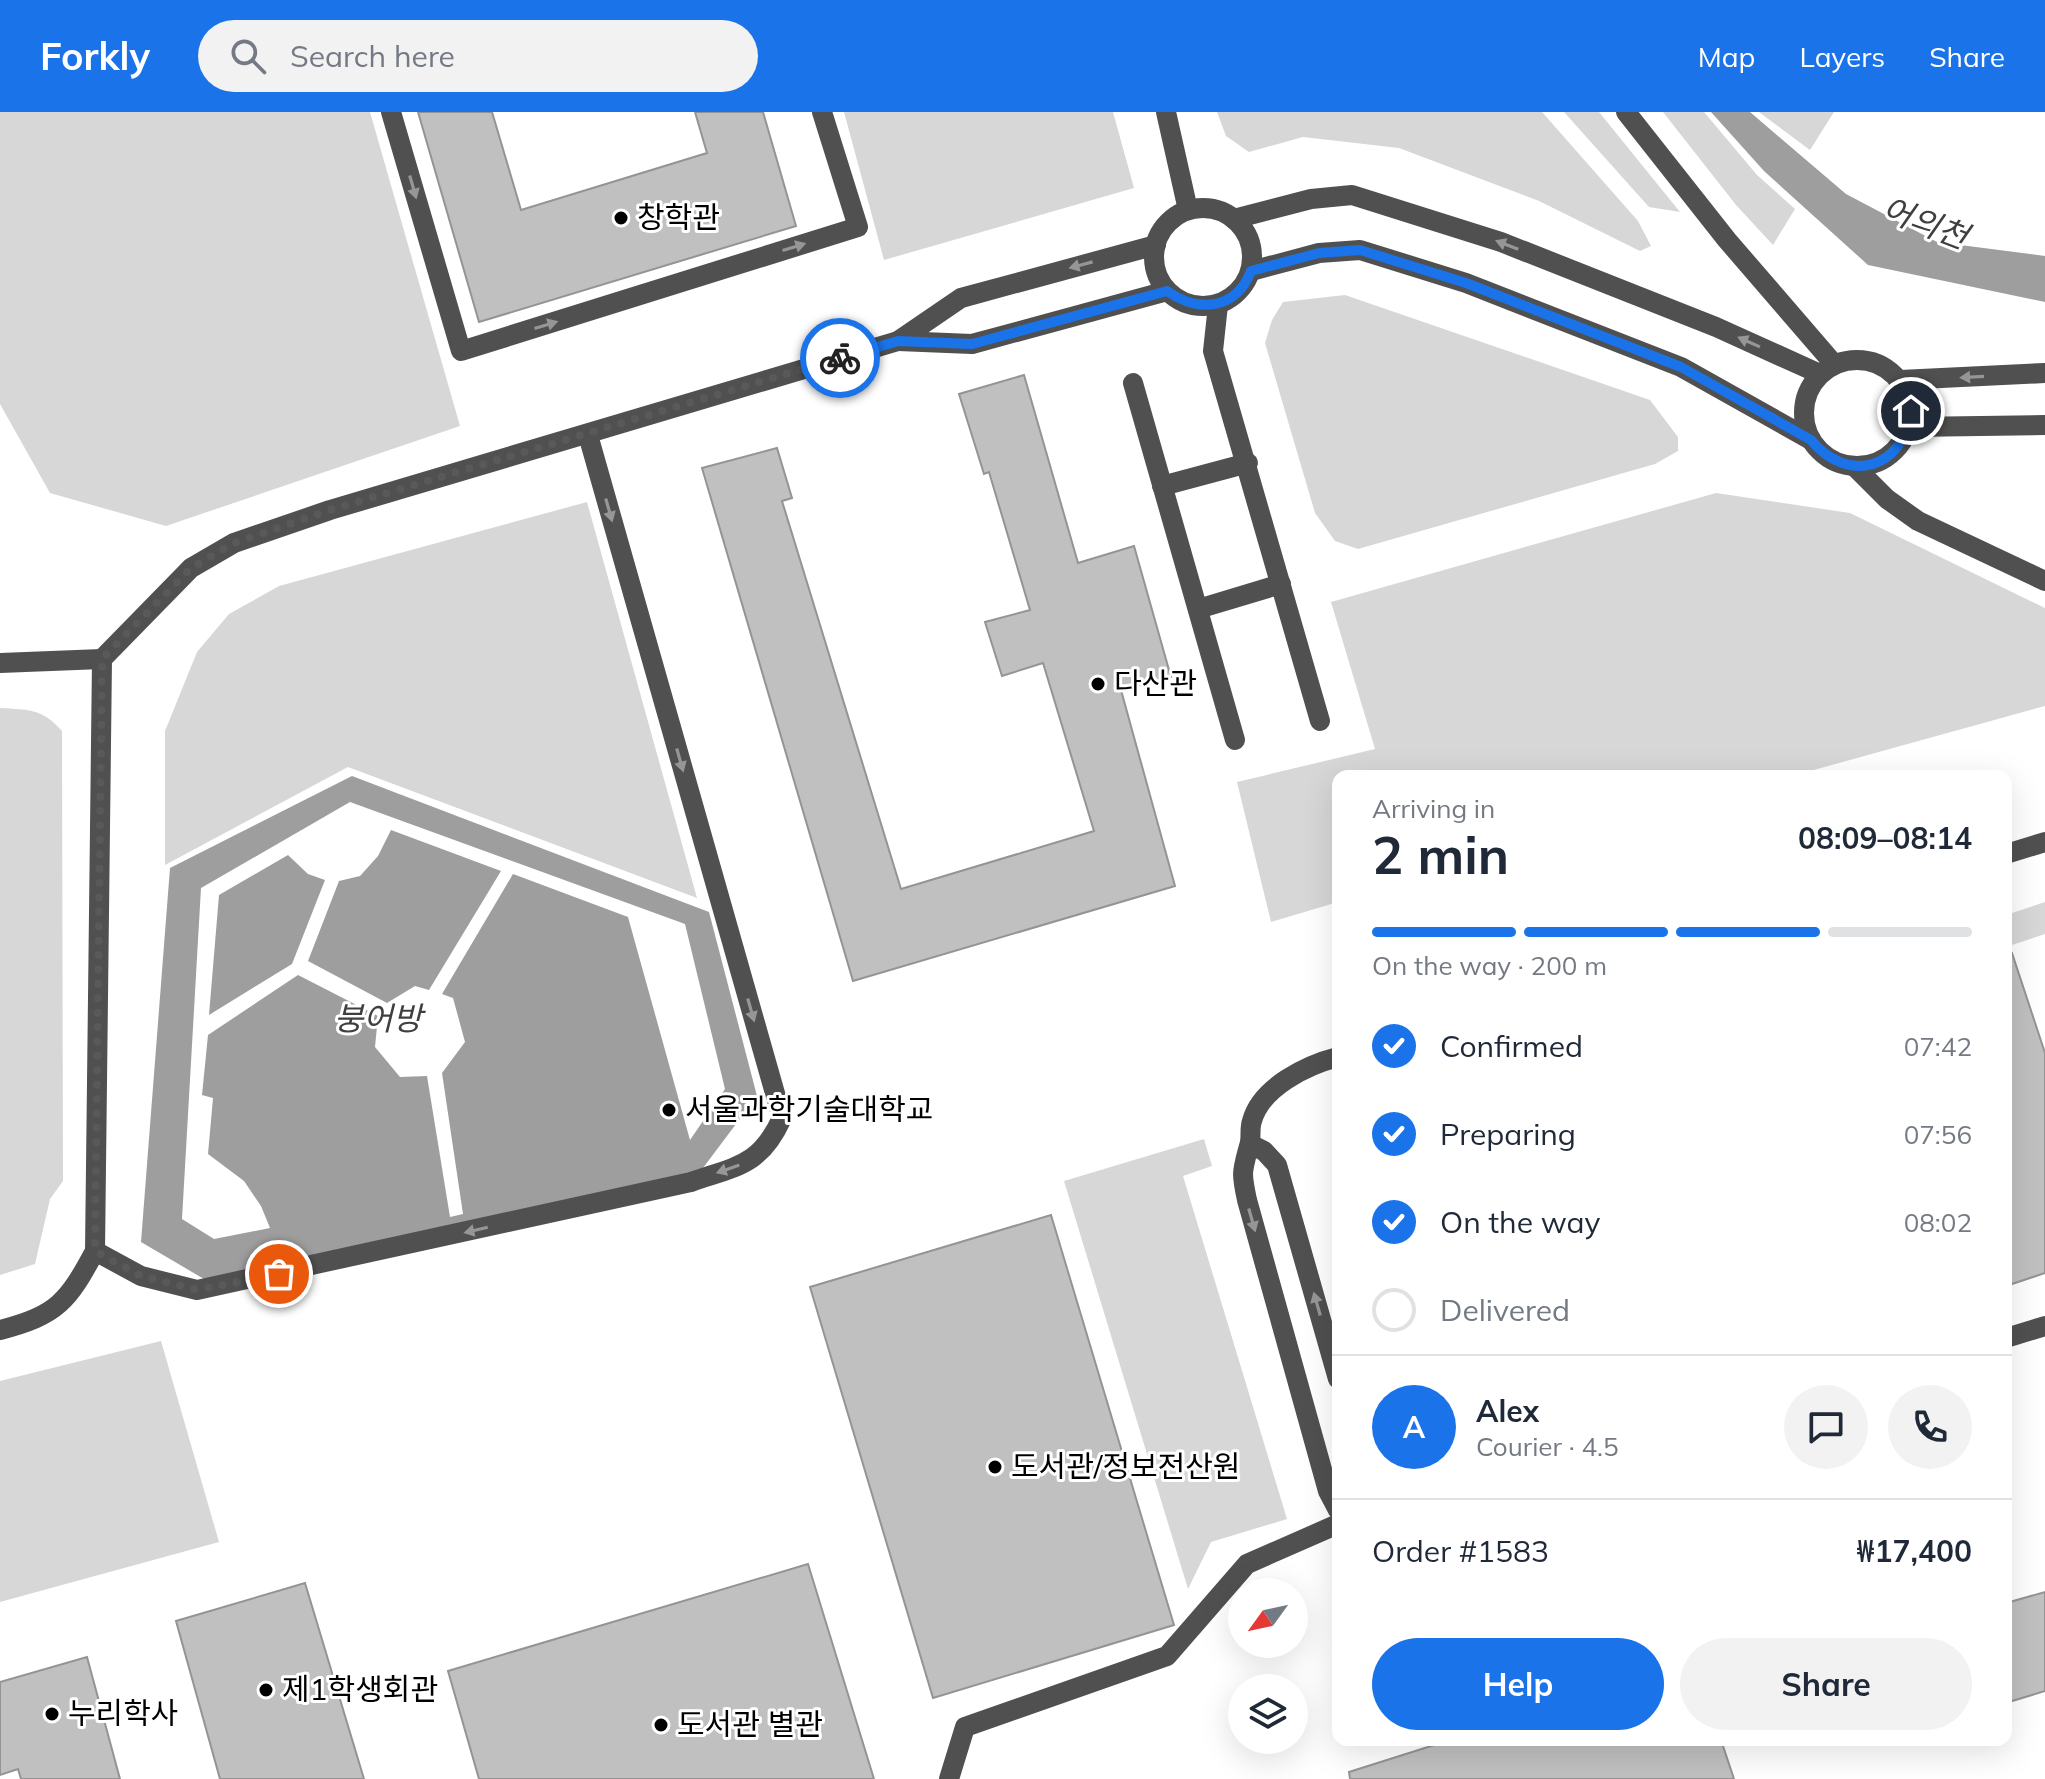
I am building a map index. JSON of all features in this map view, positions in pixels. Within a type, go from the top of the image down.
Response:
[{"type":"lane","points":[[391,112],[461,351],[858,227],[822,112]]},
{"type":"lane","points":[[1166,112],[1188,210]]},
{"type":"lane","points":[[1626,112],[1827,369]]},
{"type":"lane","points":[[1234,219],[1311,199],[1352,195],[1501,242],[1827,369]]},
{"type":"lane","points":[[1204,208],[1220,211],[1234,219],[1246,233],[1253,252],[1251,271],[1239,292],[1218,305],[1199,307],[1182,302],[1167,291],[1158,277],[1154,261],[1156,245],[1167,224],[1188,210],[1204,208]]},
{"type":"lane","points":[[0,663],[102,659],[191,568],[234,543],[330,510],[898,341],[961,298],[1156,245]]},
{"type":"lane","points":[[1251,271],[1319,253],[1360,250],[1466,283],[1681,367],[1811,440],[1830,459],[1855,467],[1873,464],[1889,456],[1901,443],[1909,427],[1911,411],[1900,380],[1886,368],[1870,361],[1852,359],[1827,369],[1809,388],[1804,405],[1805,423],[1811,440]]},
{"type":"lane","points":[[898,341],[972,344],[1167,291]]},
{"type":"lane","points":[[1218,305],[1213,351],[1248,463],[1320,721]]},
{"type":"lane","points":[[1900,380],[2045,373]]},
{"type":"lane","points":[[1133,383],[1235,740]]},
{"type":"lane","points":[[1909,427],[2045,425]]},
{"type":"lane","points":[[95,1251],[141,1276],[197,1290],[691,1182],[748,1162],[771,1141],[782,1118],[588,435]]},
{"type":"lane","points":[[1162,486],[1248,463]]},
{"type":"lane","points":[[1855,467],[1887,499],[1918,521],[2045,581]]},
{"type":"lane","points":[[1198,609],[1281,584]]},
{"type":"lane","points":[[0,1330],[33,1321],[71,1295],[95,1251],[102,659]]},
{"type":"lane","points":[[2012,852],[2045,842]]},
{"type":"lane","points":[[1332,1059],[1316,1063],[1265,1097],[1252,1120],[1250,1144],[1242,1162],[1247,1200],[1332,1499]]},
{"type":"lane","points":[[1250,1144],[1264,1151],[1277,1165],[1332,1358]]},
{"type":"lane","points":[[2012,1336],[2045,1326]]},
{"type":"lane","points":[[949,1779],[965,1727],[1167,1656],[1247,1564],[1332,1527]]},
{"type":"shaded area","points":[[0,112],[370,112],[460,426],[166,526],[50,493],[0,404]]},
{"type":"shaded area","points":[[844,112],[1113,112],[1134,188],[884,260]]},
{"type":"shaded area","points":[[1217,112],[1542,112],[1638,221],[1651,246],[1640,251],[1539,201],[1399,148],[1303,137],[1249,152],[1226,136]]},
{"type":"shaded area","points":[[1564,112],[1599,112],[1680,212],[1649,207]]},
{"type":"shaded area","points":[[1663,112],[1704,112],[1757,175],[1795,209],[1773,245],[1736,205]]},
{"type":"shaded area","points":[[1759,112],[1834,112],[1810,150]]},
{"type":"shaded area","points":[[1345,295],[1650,400],[1678,437],[1678,451],[1655,464],[1358,549],[1335,541],[1315,513],[1265,343],[1272,320],[1283,302]]},
{"type":"shaded area","points":[[1716,493],[1850,513],[2045,608],[2045,706],[1814,770],[1332,770],[1332,904],[1271,922],[1237,782],[1375,749],[1331,602]]},
{"type":"shaded area","points":[[587,502],[697,898],[348,767],[165,865],[165,731],[197,652],[229,614],[279,586]]},
{"type":"shaded area","points":[[0,708],[41,714],[62,731],[63,1181],[50,1199],[35,1264],[0,1275]]},
{"type":"shaded area","points":[[2045,902],[2045,934],[2012,945],[2012,913]]},
{"type":"shaded area","points":[[1204,1139],[1212,1166],[1183,1176],[1287,1519],[1211,1542],[1188,1589],[1064,1181]]},
{"type":"shaded area","points":[[161,1341],[219,1542],[0,1602],[0,1381]]},
{"type":"water","points":[[1711,112],[1750,112],[1846,194],[1937,242],[2045,256],[2045,302],[1868,265],[1764,171]]},
{"type":"water","name":"붕어방","points":[[352,776],[709,912],[757,1096],[697,1176],[204,1279],[141,1242],[170,868]]},
{"type":"pier","points":[[350,802],[685,924],[725,1089],[690,1140],[628,917],[513,874],[442,994],[453,998],[465,1042],[442,1073],[463,1214],[450,1217],[427,1076],[400,1077],[375,1047],[378,1016],[298,975],[208,1035],[202,1095],[213,1098],[208,1154],[244,1181],[261,1206],[270,1228],[214,1239],[182,1219],[201,888]],"holes":[[[391,830],[501,871],[429,990],[415,986],[387,1003],[308,961],[339,881],[360,876],[378,856]],[[288,855],[308,874],[325,880],[292,964],[209,1015],[219,895]]]},
{"type":"building","name":"창학관","points":[[418,112],[492,112],[521,210],[707,153],[695,112],[763,112],[796,226],[479,322]]},
{"type":"building","name":"다산관","points":[[1024,375],[1078,563],[1134,546],[1171,677],[1121,690],[1175,886],[853,981],[702,468],[777,448],[792,498],[782,501],[901,889],[1094,831],[1043,663],[1002,676],[985,622],[1030,610],[989,472],[984,474],[959,394]]},
{"type":"building","points":[[2012,953],[2045,1053],[2045,1273],[2012,1284]]},
{"type":"building","name":"도서관/정보전산원","points":[[1051,1215],[1174,1625],[933,1698],[810,1287]]},
{"type":"building","name":"도서관 별관","points":[[808,1564],[874,1779],[479,1779],[448,1671]]},
{"type":"building","name":"제1학생회관","points":[[305,1583],[364,1779],[220,1779],[176,1621]]},
{"type":"building","points":[[2045,1592],[2045,1691],[2012,1701],[2012,1601]]},
{"type":"building","name":"누리학사","points":[[87,1657],[120,1779],[21,1779],[18,1769],[0,1775],[0,1682]]},
{"type":"building","points":[[1431,1746],[1723,1746],[1734,1779],[1350,1779],[1349,1772]]},
{"type":"way so far","points":[[279,1274],[197,1290],[141,1276],[95,1251],[102,659],[191,568],[234,543],[330,510],[840,358]]},
{"type":"place","name":"창학관","points":[[621,218]]},
{"type":"place","name":"다산관","points":[[1098,684]]},
{"type":"place","name":"서울과학기술대학교","points":[[669,1110]]},
{"type":"place","name":"도서관/정보전산원","points":[[995,1467]]},
{"type":"place","name":"제1학생회관","points":[[266,1690]]},
{"type":"place","name":"누리학사","points":[[52,1714]]},
{"type":"place","name":"도서관 별관","points":[[661,1725]]},
{"type":"route","points":[[840,358],[898,341],[972,344],[1167,291],[1182,302],[1199,307],[1218,305],[1239,292],[1251,271],[1319,253],[1360,250],[1466,283],[1681,367],[1811,440],[1822,454],[1838,463],[1855,467],[1873,464],[1889,456],[1901,443],[1909,427],[1911,411]]},
{"type":"water label","name":"어의천","points":[[1925,223]]}]
